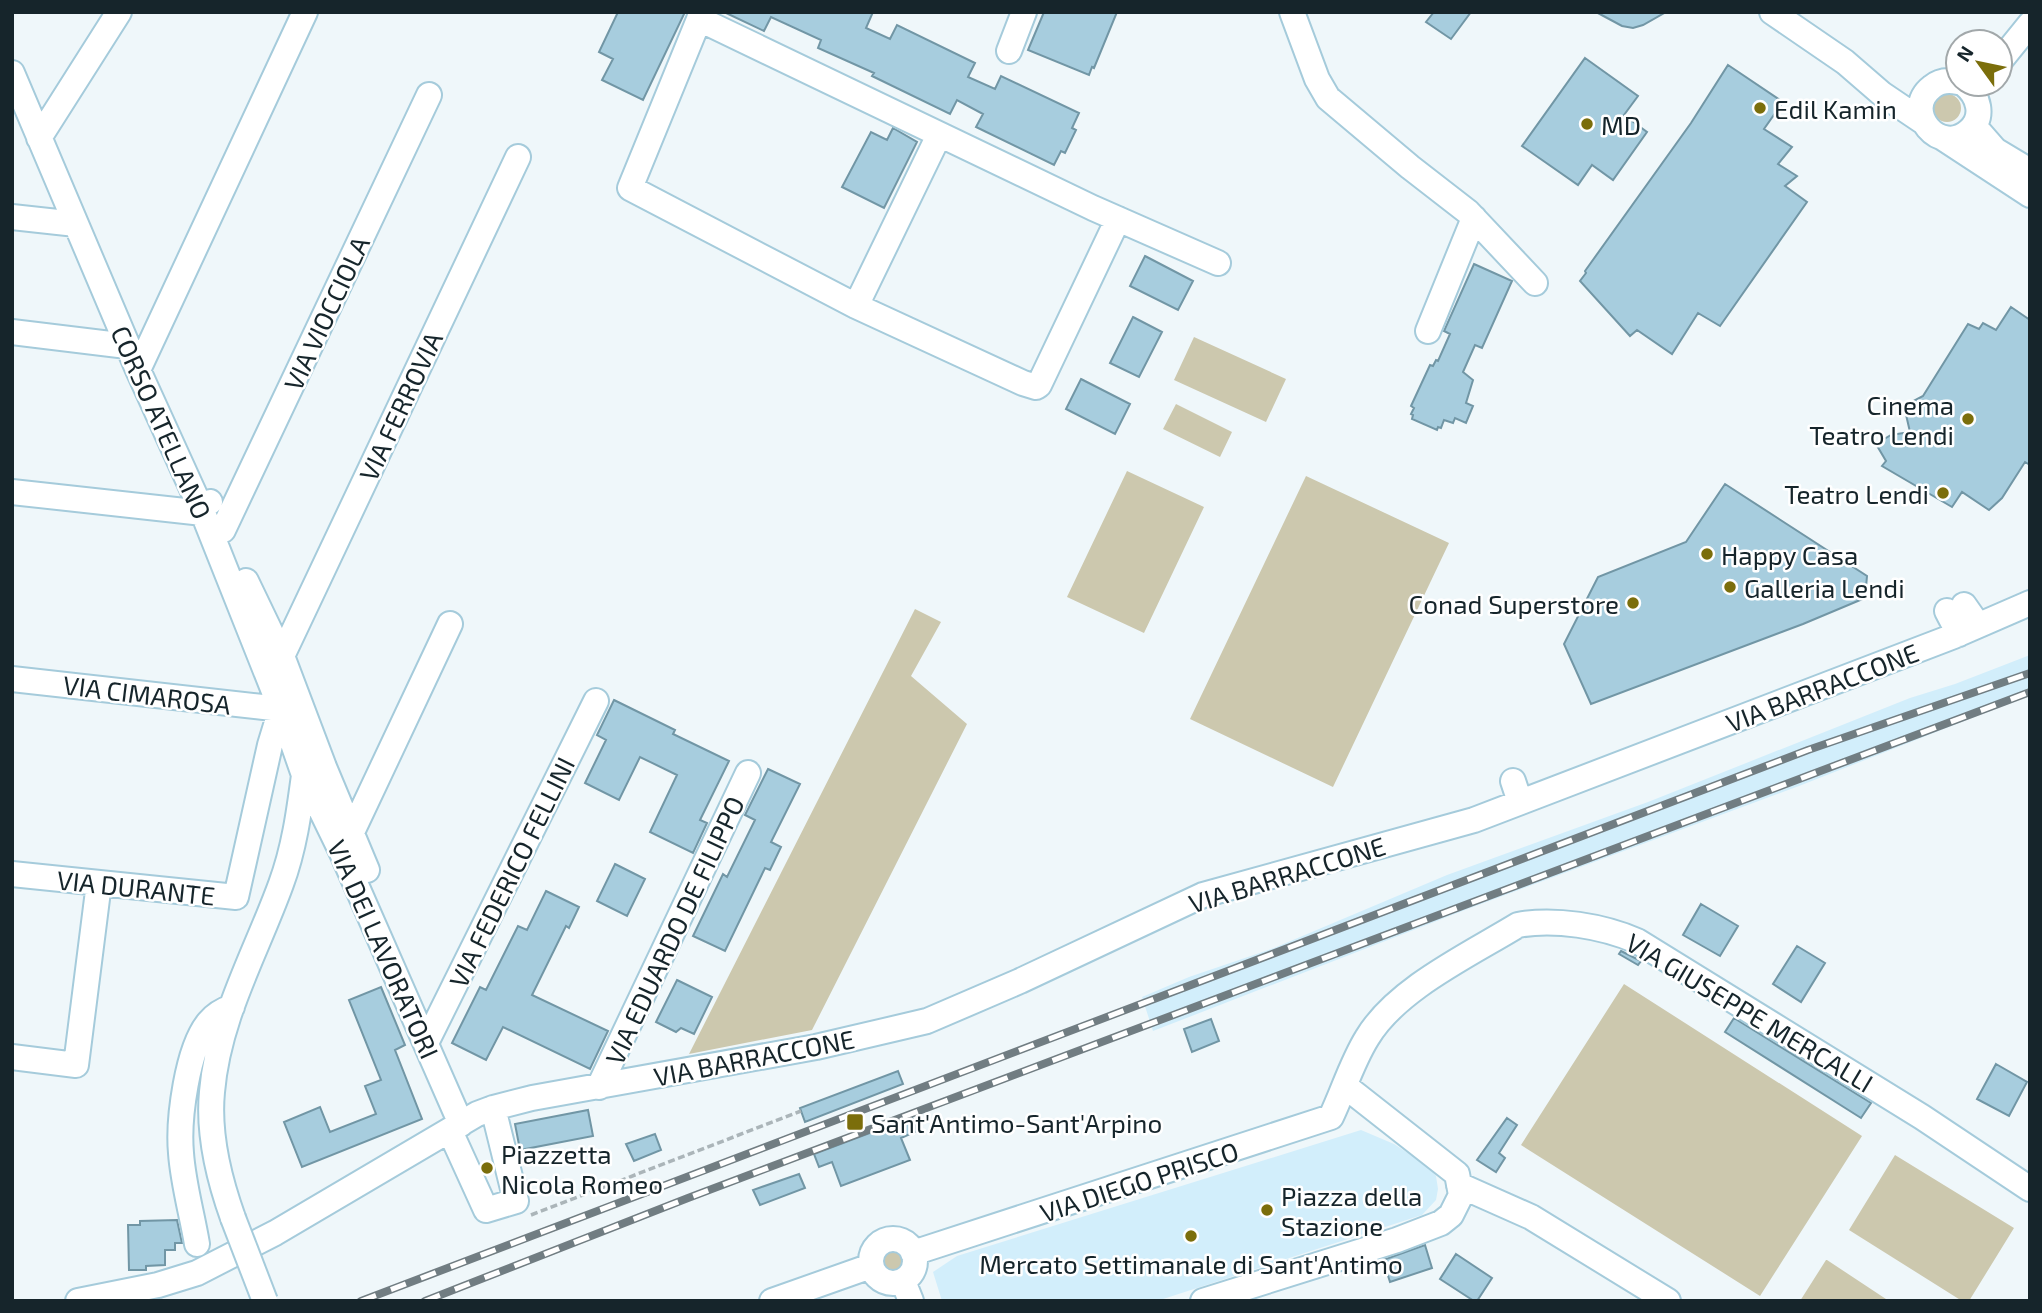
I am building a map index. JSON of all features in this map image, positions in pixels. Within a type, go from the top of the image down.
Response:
[{"type":"street","points":[[39,138],[119,12]]},
{"type":"street","points":[[138,370],[304,12]]},
{"type":"street","points":[[1009,51],[1024,12]]},
{"type":"street","points":[[1292,12],[1317,79],[1328,98],[1474,218],[1535,283]]},
{"type":"street","points":[[1772,12],[1845,62],[1872,77],[1901,86],[1928,89]]},
{"type":"street","points":[[1118,219],[1036,387],[856,306],[629,188],[701,16],[939,135],[1093,208],[1118,219],[1218,263]]},
{"type":"street","points":[[2014,35],[2030,23]]},
{"type":"street","points":[[2014,43],[2030,23]]},
{"type":"street","points":[[1845,62],[1882,94],[1923,121]]},
{"type":"street","name":"CORSO ATELLANO","points":[[12,73],[18,99],[39,138],[127,345],[203,513],[281,709],[304,775]]},
{"type":"street","points":[[1944,83],[1936,83],[1928,89],[1920,104],[1927,129],[2030,195]]},
{"type":"street","name":"VIA VIOCCIOLA","points":[[222,530],[429,95]]},
{"type":"street","points":[[1972,98],[1979,112],[1974,126],[1976,142],[1983,158],[1999,175]]},
{"type":"street","points":[[1942,138],[1960,137],[1974,126]]},
{"type":"street","points":[[1974,126],[1995,150],[2030,171]]},
{"type":"street","points":[[856,306],[939,135]]},
{"type":"street","name":"VIA FERROVIA","points":[[282,656],[518,157]]},
{"type":"street","points":[[12,216],[76,224]]},
{"type":"street","points":[[1428,331],[1474,218]]},
{"type":"street","points":[[12,332],[127,345]]},
{"type":"street","points":[[12,492],[203,513],[205,506],[212,501],[222,530],[282,656],[382,908],[380,940]]},
{"type":"street","name":"VIA BARRACCONE","points":[[78,1301],[197,1273],[275,1233],[455,1127],[493,1108],[816,1047],[928,1021],[1203,895],[1474,820],[1505,796],[1969,629],[2030,603]]},
{"type":"street","points":[[1955,608],[1969,629]]},
{"type":"street","points":[[352,832],[450,624]]},
{"type":"street","name":"VIA CIMAROSA","points":[[12,679],[281,709]]},
{"type":"street","name":"VIA FEDERICO FELLINI","points":[[426,1043],[596,701]]},
{"type":"street","name":"VIA DURANTE","points":[[12,874],[236,897],[270,745],[281,709]]},
{"type":"street","name":"VIA EDUARDO DE FILIPPO","points":[[599,1087],[748,773]]},
{"type":"street","points":[[265,1301],[233,1217],[215,1147],[211,1093],[232,1007],[281,883],[297,829],[304,775]]},
{"type":"street","name":"VIA DEI LAVORATORI","points":[[304,775],[342,853],[426,1043],[486,1210],[516,1201],[493,1108]]},
{"type":"street","points":[[12,1057],[76,1065],[99,883]]},
{"type":"street","name":"VIA GIUSEPPE MERCALLI","points":[[1345,1086],[1366,1038],[1387,1011],[1409,992],[1517,925],[1549,922],[1618,932],[1637,941],[1922,1117],[2030,1189]]},
{"type":"street","points":[[197,1244],[181,1154],[180,1122],[186,1081],[205,1028],[213,1018],[232,1007]]},
{"type":"street","points":[[1203,1301],[1397,1240],[1441,1223],[1451,1215],[1461,1195],[1457,1174],[1345,1086]]},
{"type":"street","name":"VIA DIEGO PRISCO","points":[[913,1253],[1331,1117],[1345,1086]]},
{"type":"street","points":[[1459,1185],[1531,1217],[1668,1301]]},
{"type":"street","points":[[889,1239],[901,1241],[913,1253],[907,1291],[896,1283],[883,1281],[871,1266],[874,1249],[889,1239]]},
{"type":"street","points":[[772,1301],[871,1266]]},
{"type":"path","points":[[521,1219],[801,1111]]},
{"type":"shaded area","points":[[1942,95],[1944,98],[1957,98],[1960,113],[1952,121],[1942,121],[1934,113],[1934,103]]},
{"type":"shaded area","points":[[1194,337],[1286,379],[1266,422],[1174,380]]},
{"type":"shaded area","points":[[1176,404],[1232,432],[1220,457],[1163,429]]},
{"type":"shaded area","points":[[1127,471],[1204,507],[1144,633],[1067,597]]},
{"type":"shaded area","points":[[1306,476],[1449,543],[1333,787],[1190,719]]},
{"type":"shaded area","points":[[915,609],[941,622],[911,676],[967,724],[812,1030],[689,1054]]},
{"type":"shaded area","points":[[2030,655],[2030,695],[1799,786],[1465,910],[1153,1031],[1142,997],[1189,977],[1274,948],[1447,875],[1648,802],[1910,698]]},
{"type":"shaded area","points":[[1624,984],[1862,1136],[1760,1296],[1521,1145]]},
{"type":"shaded area","name":"Mercato Settimanale di Sant'Antimo","points":[[1361,1130],[1394,1144],[1428,1166],[1436,1176],[1436,1200],[1422,1215],[1157,1301],[942,1301],[933,1272],[957,1256]]},
{"type":"shaded area","points":[[1895,1155],[2014,1228],[1969,1301],[1962,1301],[1849,1230]]},
{"type":"shaded area","points":[[893,1249],[902,1252],[905,1261],[902,1270],[893,1273],[884,1270],[881,1261],[884,1252]]},
{"type":"shaded area","points":[[1827,1260],[1889,1301],[1800,1301]]},
{"type":"building","points":[[618,12],[685,12],[643,100],[602,80],[613,59],[599,52]]},
{"type":"building","points":[[724,12],[873,12],[866,28],[890,39],[897,25],[975,63],[968,77],[995,89],[1001,76],[1079,113],[1072,128],[1076,130],[1065,153],[1061,151],[1054,165],[976,127],[983,114],[957,100],[950,114],[872,76],[874,73],[818,48],[821,40],[771,17],[764,31]]},
{"type":"building","points":[[1044,12],[1117,12],[1089,75],[1028,50]]},
{"type":"building","points":[[1434,12],[1471,12],[1451,39],[1426,22]]},
{"type":"building","points":[[1596,12],[1666,12],[1633,28],[1622,26]]},
{"type":"building","name":"MD","points":[[1585,58],[1638,96],[1624,115],[1647,132],[1613,180],[1592,165],[1578,185],[1522,146]]},
{"type":"building","points":[[1728,65],[1783,102],[1764,129],[1792,147],[1778,164],[1797,176],[1785,186],[1807,202],[1720,326],[1698,313],[1672,354],[1637,330],[1630,336],[1580,281],[1691,123]]},
{"type":"building","points":[[893,128],[917,142],[884,208],[842,187],[871,132],[887,140]]},
{"type":"building","points":[[1145,256],[1193,281],[1178,310],[1130,286]]},
{"type":"building","points":[[1474,264],[1512,281],[1482,348],[1475,345],[1463,372],[1473,380],[1466,403],[1473,406],[1466,423],[1455,418],[1453,423],[1444,420],[1441,428],[1438,427],[1437,430],[1412,419],[1414,408],[1411,406],[1430,365],[1433,366],[1436,360],[1438,361],[1450,334],[1444,331]]},
{"type":"building","name":"Cinema Teatro Lendi","points":[[2011,307],[2030,320],[2030,465],[2025,462],[2002,498],[1989,510],[1962,492],[1952,507],[1882,466],[1886,461],[1876,444],[1891,435],[1910,432],[1904,406],[1923,396],[1968,324],[1979,329],[1983,323],[1996,330]]},
{"type":"building","points":[[1133,317],[1162,332],[1139,377],[1110,363]]},
{"type":"building","points":[[1081,379],[1130,404],[1115,434],[1066,409]]},
{"type":"building","name":"Galleria Lendi","points":[[1725,484],[1867,576],[1865,598],[1591,704],[1564,644],[1598,577],[1686,542]]},
{"type":"building","points":[[614,700],[675,730],[673,734],[729,761],[700,820],[707,823],[693,853],[650,832],[677,775],[640,757],[619,800],[585,783],[606,740],[597,735]]},
{"type":"building","points":[[768,769],[800,784],[771,842],[781,847],[770,870],[765,868],[725,951],[693,936],[723,874],[727,877],[755,820],[745,815]]},
{"type":"building","points":[[615,864],[645,879],[627,916],[597,901]]},
{"type":"building","points":[[546,891],[579,907],[569,928],[566,926],[532,995],[608,1031],[590,1069],[503,1027],[486,1060],[452,1043],[480,987],[486,990],[518,926],[527,930]]},
{"type":"building","points":[[1701,904],[1738,926],[1720,956],[1683,935]]},
{"type":"building","points":[[1797,946],[1825,963],[1801,1002],[1773,984]]},
{"type":"building","points":[[1621,951],[1641,961],[1638,965],[1619,954]]},
{"type":"building","points":[[677,980],[712,997],[694,1034],[681,1028],[676,1032],[656,1022]]},
{"type":"building","points":[[381,987],[405,1045],[395,1050],[422,1119],[302,1167],[284,1122],[320,1107],[330,1132],[376,1114],[365,1086],[381,1080],[349,1000]]},
{"type":"building","points":[[1734,1018],[1871,1103],[1861,1118],[1725,1032]]},
{"type":"building","points":[[1211,1019],[1219,1041],[1192,1052],[1184,1029]]},
{"type":"building","points":[[1996,1064],[2027,1082],[2009,1116],[1977,1099]]},
{"type":"building","points":[[898,1071],[903,1084],[805,1122],[800,1108]]},
{"type":"building","points":[[588,1110],[593,1136],[520,1150],[515,1124]]},
{"type":"building","points":[[912,1117],[917,1131],[901,1138],[910,1160],[841,1186],[832,1162],[819,1167],[814,1154]]},
{"type":"building","points":[[1507,1118],[1517,1125],[1499,1153],[1505,1158],[1496,1172],[1477,1160]]},
{"type":"building","points":[[655,1134],[661,1150],[634,1161],[626,1144]]},
{"type":"building","points":[[799,1174],[805,1188],[760,1205],[753,1190]]},
{"type":"building","points":[[177,1220],[182,1243],[175,1243],[175,1250],[165,1250],[165,1265],[146,1266],[146,1270],[129,1270],[128,1225],[140,1225],[140,1221]]},
{"type":"building","points":[[1425,1245],[1432,1268],[1390,1282],[1383,1260]]},
{"type":"building","points":[[1456,1254],[1492,1278],[1477,1301],[1440,1279]]},
{"type":"railway","points":[[361,1301],[1808,750],[2030,673]]},
{"type":"railway","points":[[425,1301],[688,1198],[2030,692]]},
{"type":"place","name":"Edil Kamin","points":[[1760,108]]},
{"type":"place","name":"MD","points":[[1587,124]]},
{"type":"place","name":"Cinema Teatro Lendi","points":[[1968,419]]},
{"type":"place","name":"Teatro Lendi","points":[[1943,493]]},
{"type":"place","name":"Happy Casa","points":[[1707,554]]},
{"type":"place","name":"Galleria Lendi","points":[[1730,587]]},
{"type":"place","name":"Conad Superstore","points":[[1633,603]]},
{"type":"place","name":"Sant'Antimo-Sant'Arpino","points":[[855,1122]]},
{"type":"place","name":"Piazzetta Nicola Romeo","points":[[487,1168]]},
{"type":"place","name":"Piazza della Stazione","points":[[1267,1210]]},
{"type":"place","name":"Mercato Settimanale di Sant'Antimo","points":[[1191,1236]]}]
